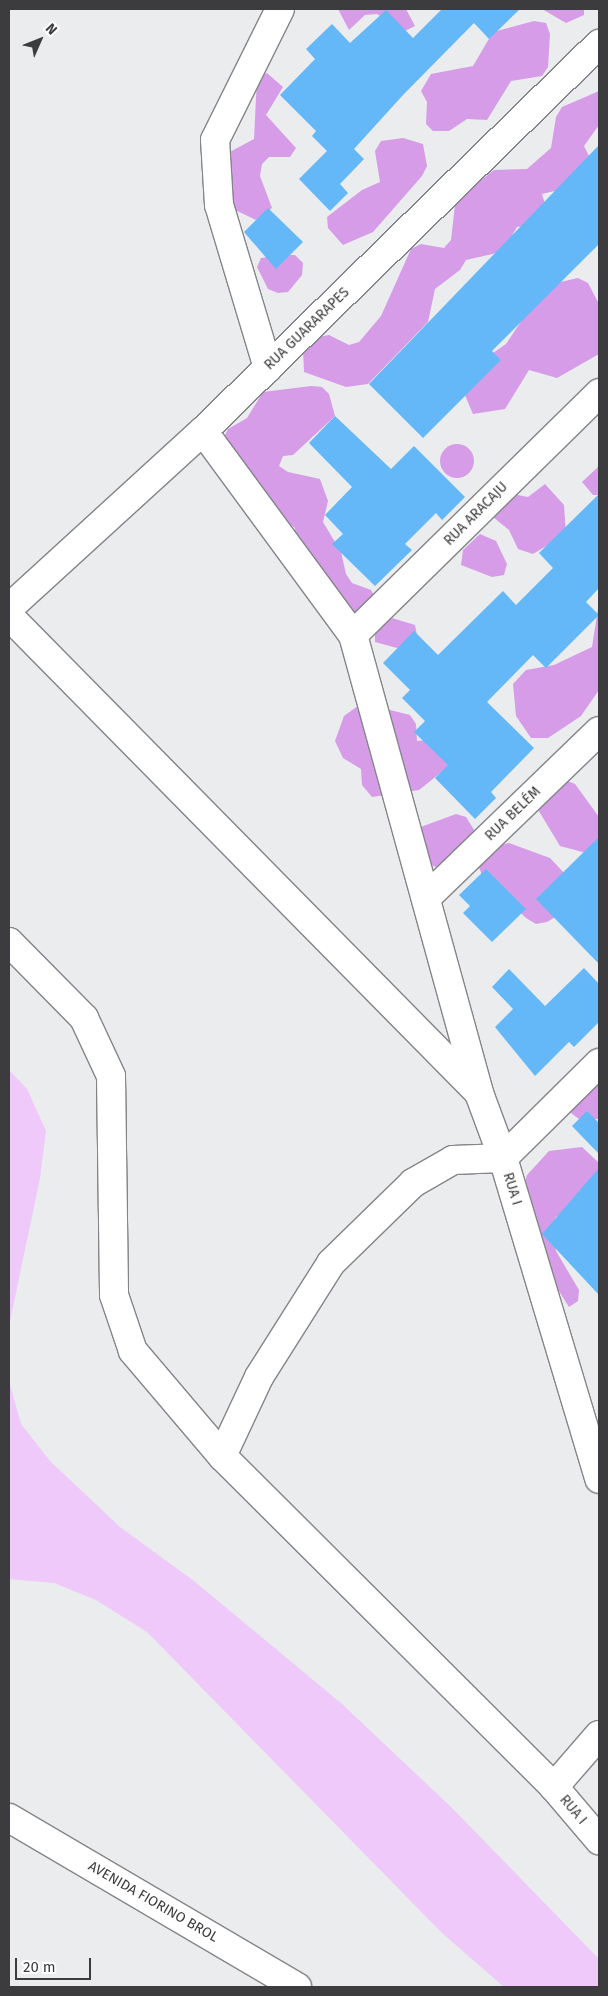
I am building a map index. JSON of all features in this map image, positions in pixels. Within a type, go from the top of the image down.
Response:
[{"type":"street","points":[[268,368],[219,205],[214,140],[280,9]]},
{"type":"street","name":"RUA GUARARAPES","points":[[9,608],[203,431],[599,44]]},
{"type":"street","name":"RUA ARACAJU","points":[[353,635],[599,393]]},
{"type":"street","points":[[203,431],[353,635]]},
{"type":"street","points":[[9,616],[479,1092]]},
{"type":"street","name":"RUA I","points":[[353,635],[479,1092],[590,1412],[599,1479]]},
{"type":"street","name":"RUA BELÉM","points":[[426,898],[599,731]]},
{"type":"street","points":[[9,942],[84,1018],[111,1076],[114,1296],[133,1350],[222,1456],[554,1787]]},
{"type":"street","points":[[222,1456],[259,1377],[331,1263],[413,1183],[453,1160],[503,1158],[599,1063]]},
{"type":"street","name":"RUA I","points":[[599,1735],[554,1787],[599,1840]]},
{"type":"street","name":"AVENIDA FIORINO BROL","points":[[9,1818],[297,1987]]},
{"type":"shaded area","points":[[338,9],[406,9],[415,26],[405,31],[377,14],[365,15],[349,30]]},
{"type":"shaded area","points":[[542,9],[584,9],[584,15],[566,23]]},
{"type":"shaded area","points":[[534,21],[546,23],[550,34],[548,67],[542,76],[511,81],[487,120],[467,119],[449,131],[433,131],[426,124],[427,102],[421,91],[431,74],[473,66],[493,32]]},
{"type":"shaded area","points":[[267,73],[283,87],[266,115],[296,148],[290,157],[269,157],[262,164],[260,176],[272,208],[256,220],[229,207],[226,154],[254,139],[257,78]]},
{"type":"shaded area","points":[[599,91],[599,125],[584,146],[589,156],[563,189],[542,194],[545,204],[528,226],[517,227],[506,246],[497,253],[466,260],[460,270],[435,289],[428,322],[368,384],[346,387],[304,372],[303,350],[318,337],[329,335],[349,345],[359,342],[381,316],[411,249],[421,244],[444,248],[451,240],[455,205],[461,196],[494,170],[527,169],[551,148],[556,117],[562,107]]},
{"type":"shaded area","points":[[403,138],[423,144],[427,166],[422,176],[373,232],[343,245],[328,228],[327,217],[362,190],[380,182],[375,151],[381,141]]},
{"type":"shaded area","points":[[295,255],[303,263],[302,275],[288,292],[278,293],[268,289],[257,267],[261,258]]},
{"type":"shaded area","points":[[578,278],[588,283],[599,304],[599,354],[557,378],[529,370],[505,409],[473,414],[464,393],[480,362],[506,344],[530,308],[556,283]]},
{"type":"shaded area","points":[[311,386],[322,387],[329,394],[335,416],[293,455],[283,456],[279,466],[288,472],[320,479],[328,501],[323,522],[341,552],[346,574],[352,583],[371,590],[377,600],[356,625],[293,539],[295,528],[268,510],[223,439],[228,429],[247,418],[263,392]]},
{"type":"shaded area","points":[[457,444],[464,445],[469,449],[473,454],[473,468],[469,473],[464,477],[457,478],[450,477],[445,473],[441,468],[440,461],[441,454],[445,449],[450,445]]},
{"type":"shaded area","points":[[599,466],[599,495],[593,495],[582,482]]},
{"type":"shaded area","points":[[545,484],[564,505],[566,534],[533,554],[518,549],[509,530],[488,513],[512,494],[528,497]]},
{"type":"shaded area","points":[[480,534],[496,541],[507,564],[504,575],[492,577],[461,565],[463,550]]},
{"type":"shaded area","points":[[599,602],[599,690],[581,716],[548,738],[531,738],[516,716],[513,684],[526,670],[554,665],[592,647]]},
{"type":"shaded area","points":[[392,618],[415,625],[418,640],[397,648],[375,642],[375,632]]},
{"type":"shaded area","points":[[362,703],[410,715],[416,724],[417,741],[438,739],[463,755],[419,790],[372,797],[362,785],[361,769],[343,758],[335,741],[344,716]]},
{"type":"shaded area","points":[[565,780],[575,784],[599,817],[599,849],[590,854],[560,846],[537,808]]},
{"type":"shaded area","points":[[456,814],[466,817],[476,833],[464,857],[436,867],[429,864],[418,828]]},
{"type":"shaded area","points":[[509,843],[550,858],[565,874],[557,916],[547,922],[536,924],[526,918],[482,875],[478,865],[499,845]]},
{"type":"shaded area","points":[[9,1070],[27,1089],[46,1131],[40,1178],[9,1326]]},
{"type":"shaded area","points":[[599,1082],[599,1119],[579,1119],[567,1110]]},
{"type":"shaded area","points":[[582,1147],[598,1162],[599,1176],[589,1191],[555,1218],[553,1229],[556,1251],[579,1290],[578,1301],[569,1307],[545,1269],[521,1196],[527,1175],[549,1151]]},
{"type":"shaded area","points":[[9,1381],[21,1424],[50,1461],[120,1527],[194,1581],[342,1704],[451,1807],[599,1959],[599,1987],[504,1987],[442,1933],[147,1632],[96,1600],[54,1583],[9,1579]]},
{"type":"building","points":[[442,9],[520,9],[489,39],[474,23],[403,95],[354,149],[364,159],[340,184],[348,193],[330,211],[299,179],[327,151],[312,136],[316,131],[280,95],[315,59],[306,49],[332,24],[350,43],[386,10],[413,38]]},
{"type":"building","points":[[599,145],[599,244],[492,351],[501,360],[423,438],[369,384]]},
{"type":"building","points":[[268,208],[303,242],[276,269],[244,232]]},
{"type":"building","points":[[335,416],[391,469],[414,446],[465,497],[442,520],[436,513],[405,544],[412,550],[375,586],[332,544],[343,534],[325,515],[352,487],[309,443]]},
{"type":"building","points":[[599,494],[599,588],[586,602],[599,615],[546,668],[533,655],[487,702],[534,748],[491,792],[496,798],[475,819],[435,778],[448,765],[414,732],[425,721],[402,698],[410,690],[383,663],[414,631],[438,655],[503,591],[516,605],[553,568],[539,553]]},
{"type":"building","points":[[599,837],[599,964],[536,899]]},
{"type":"building","points":[[486,869],[526,909],[492,942],[463,913],[470,906],[459,895]]},
{"type":"building","points":[[584,968],[599,984],[599,1022],[574,1047],[569,1042],[535,1076],[495,1027],[513,1009],[492,987],[509,969],[545,1006]]},
{"type":"building","points":[[587,1111],[599,1123],[599,1154],[572,1126]]},
{"type":"building","points":[[599,1168],[599,1295],[542,1234]]}]
